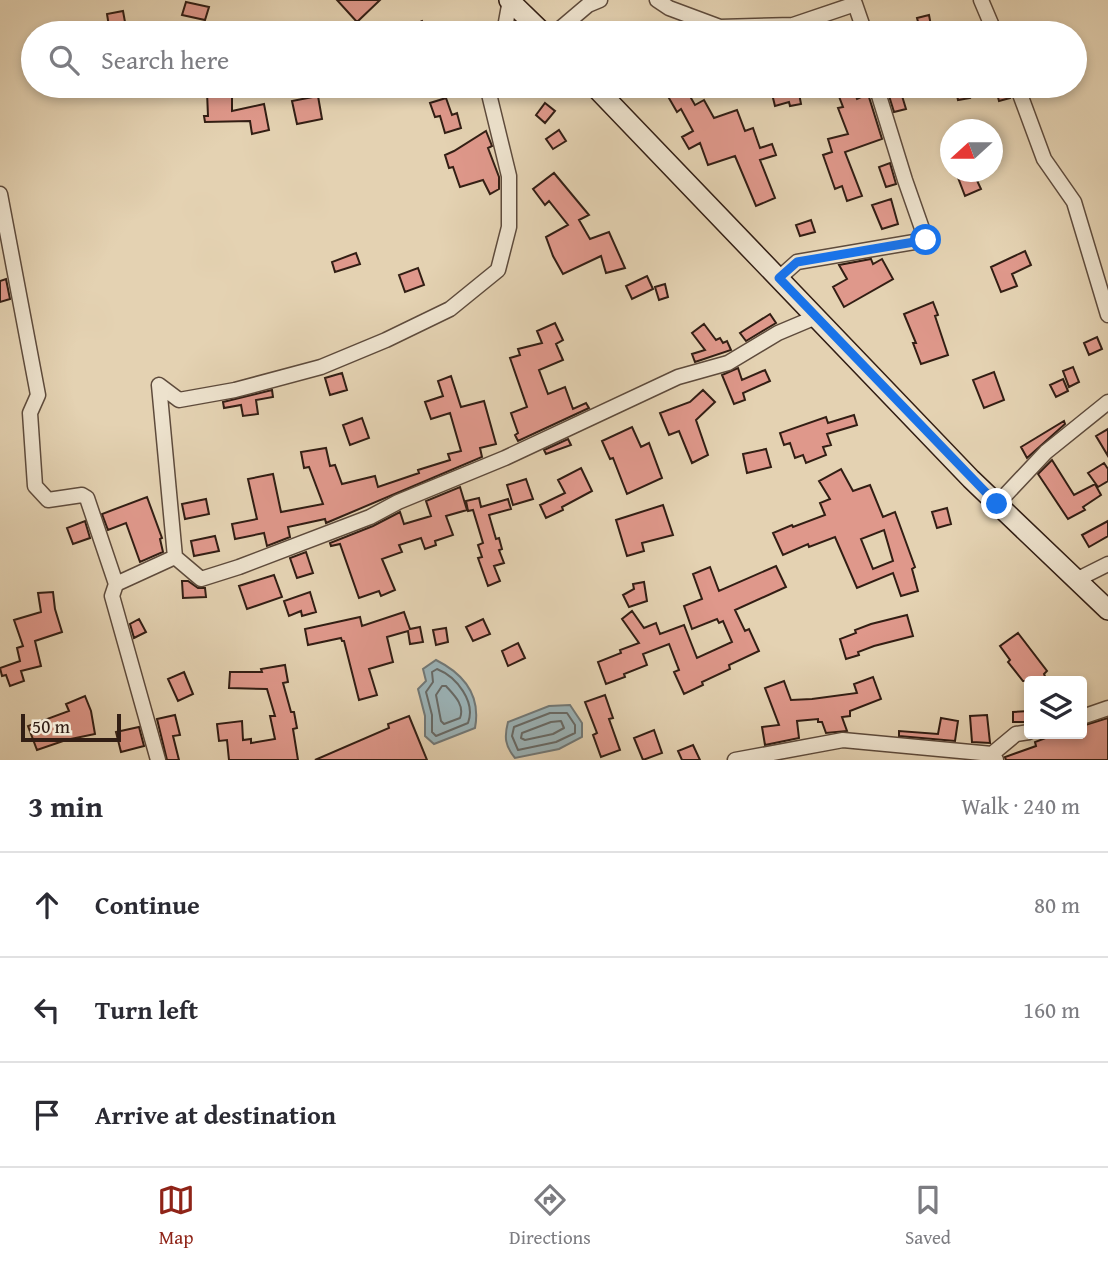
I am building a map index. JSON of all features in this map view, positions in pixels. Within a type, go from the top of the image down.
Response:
[{"type":"street","points":[[506,21],[509,0]]},
{"type":"street","points":[[509,0],[531,21]]},
{"type":"street","points":[[569,21],[588,5],[600,0]]},
{"type":"street","points":[[657,0],[669,8],[704,21]]},
{"type":"street","points":[[981,0],[990,21]]},
{"type":"street","points":[[802,21],[855,4],[861,21]]},
{"type":"street","points":[[490,98],[509,176],[509,227],[498,270],[450,309],[321,367],[235,390],[179,400],[159,385],[175,557],[201,579],[370,517],[398,502],[527,449],[678,377],[728,363],[778,333],[816,317]]},
{"type":"street","points":[[606,98],[997,504],[1108,610]]},
{"type":"street","points":[[779,278],[797,262],[926,240],[880,98]]},
{"type":"street","points":[[1021,98],[1044,159],[1074,202],[1108,315]]},
{"type":"street","points":[[0,194],[38,395],[30,413],[35,486],[48,500],[82,495],[87,498],[116,584],[112,596],[158,760]]},
{"type":"street","points":[[997,504],[1046,452],[1108,401]]},
{"type":"street","points":[[116,584],[175,557]]},
{"type":"street","points":[[1076,580],[1108,564]]},
{"type":"street","points":[[1087,715],[1108,708]]},
{"type":"street","points":[[735,760],[842,740],[994,757],[1016,734],[1024,733]]},
{"type":"water","points":[[436,660],[455,672],[468,687],[473,696],[476,716],[475,728],[434,744],[425,736],[425,716],[418,689],[426,681],[423,669]]},
{"type":"water","points":[[570,705],[582,723],[582,737],[559,749],[515,758],[506,741],[508,722],[549,706]]},
{"type":"building","points":[[337,0],[380,0],[358,21]]},
{"type":"building","points":[[186,2],[209,7],[205,20],[182,15]]},
{"type":"building","points":[[123,11],[125,21],[108,21],[107,14]]},
{"type":"building","points":[[929,15],[930,21],[918,21],[917,18]]},
{"type":"building","points":[[207,98],[232,98],[232,111],[264,104],[269,130],[252,134],[250,121],[205,122],[204,116],[208,116]]},
{"type":"building","points":[[318,98],[322,119],[297,124],[292,101]]},
{"type":"building","points":[[446,98],[452,115],[457,113],[461,128],[445,133],[440,116],[435,117],[430,103]]},
{"type":"building","points":[[669,98],[691,98],[695,105],[704,100],[714,118],[737,110],[745,131],[753,128],[760,148],[772,144],[776,155],[760,160],[775,198],[756,206],[735,156],[708,165],[700,143],[689,149],[682,137],[693,131],[681,109],[677,112]]},
{"type":"building","points":[[773,98],[800,98],[801,104],[790,106],[789,102],[775,106]]},
{"type":"building","points":[[840,98],[869,98],[882,139],[845,152],[862,196],[847,201],[842,186],[835,189],[823,155],[832,152],[828,139],[848,134],[838,108],[843,107]]},
{"type":"building","points":[[890,98],[903,98],[906,109],[894,112]]},
{"type":"building","points":[[545,103],[555,111],[545,123],[536,115]]},
{"type":"building","points":[[559,130],[566,141],[553,149],[546,139]]},
{"type":"building","points":[[486,131],[492,146],[488,148],[499,177],[499,189],[490,194],[483,180],[460,187],[453,167],[449,168],[445,155]]},
{"type":"building","points":[[890,163],[896,184],[886,187],[879,167]]},
{"type":"building","points":[[554,173],[589,215],[579,220],[590,239],[609,232],[625,268],[606,273],[601,256],[563,274],[546,237],[568,225],[549,201],[545,205],[533,189]]},
{"type":"building","points":[[960,182],[978,182],[981,189],[965,196]]},
{"type":"building","points":[[891,199],[898,224],[882,229],[872,205]]},
{"type":"building","points":[[811,220],[815,232],[800,236],[796,225]]},
{"type":"building","points":[[1025,251],[1031,265],[1012,274],[1017,286],[1001,292],[991,267]]},
{"type":"building","points":[[356,253],[360,264],[335,272],[332,262]]},
{"type":"building","points":[[871,259],[873,264],[882,259],[893,279],[844,307],[833,287],[847,279],[839,265]]},
{"type":"building","points":[[418,268],[424,285],[405,292],[399,275]]},
{"type":"building","points":[[647,276],[653,289],[632,299],[626,286]]},
{"type":"building","points":[[6,279],[10,299],[0,302],[0,281]]},
{"type":"building","points":[[665,284],[668,297],[659,300],[655,287]]},
{"type":"building","points":[[933,302],[948,355],[921,364],[904,314]]},
{"type":"building","points":[[770,314],[776,323],[746,341],[740,333]]},
{"type":"building","points":[[555,323],[563,340],[556,344],[563,360],[539,370],[548,394],[565,387],[573,409],[586,403],[589,408],[518,441],[511,413],[527,407],[510,358],[520,355],[518,349],[542,343],[537,331]]},
{"type":"building","points":[[704,324],[716,340],[720,338],[723,343],[727,341],[731,350],[695,362],[692,354],[705,350],[692,333]]},
{"type":"building","points":[[1097,337],[1102,349],[1089,355],[1084,343]]},
{"type":"building","points":[[1073,367],[1079,382],[1069,387],[1063,371]]},
{"type":"building","points":[[738,368],[742,380],[765,370],[770,381],[743,393],[745,400],[734,404],[722,375]]},
{"type":"building","points":[[994,372],[1004,400],[984,408],[973,380]]},
{"type":"building","points":[[342,373],[347,390],[330,395],[325,378]]},
{"type":"building","points":[[451,376],[461,407],[484,401],[496,444],[480,448],[482,457],[326,523],[325,519],[288,527],[290,537],[267,546],[264,533],[235,539],[232,524],[257,519],[248,479],[273,474],[281,512],[323,504],[309,467],[304,468],[301,452],[326,448],[330,466],[335,465],[342,484],[375,476],[378,487],[450,460],[448,454],[461,451],[450,413],[431,419],[425,402],[443,396],[438,381]]},
{"type":"building","points":[[1063,379],[1068,391],[1056,397],[1050,385]]},
{"type":"building","points":[[272,390],[273,397],[256,400],[258,414],[243,416],[241,405],[224,408],[223,402]]},
{"type":"building","points":[[703,390],[715,402],[696,420],[708,455],[692,463],[679,431],[669,435],[660,413],[690,402]]},
{"type":"building","points":[[854,415],[857,425],[827,434],[831,445],[823,447],[826,455],[806,463],[803,455],[795,458],[790,443],[784,445],[780,433],[826,417],[828,423]]},
{"type":"building","points":[[362,418],[369,438],[350,445],[343,425]]},
{"type":"building","points":[[1064,421],[1065,424],[1027,458],[1021,447]]},
{"type":"building","points":[[632,427],[641,447],[649,443],[662,478],[627,494],[613,458],[610,459],[602,441]]},
{"type":"building","points":[[1108,429],[1108,456],[1096,436]]},
{"type":"building","points":[[568,439],[571,445],[546,454],[544,450]]},
{"type":"building","points":[[766,449],[771,467],[747,473],[743,454]]},
{"type":"building","points":[[1052,460],[1074,495],[1095,484],[1101,495],[1083,507],[1085,510],[1068,519],[1038,474]]},
{"type":"building","points":[[1104,463],[1108,469],[1108,481],[1098,487],[1088,473]]},
{"type":"building","points":[[581,468],[592,491],[546,518],[540,505],[565,493],[558,480]]},
{"type":"building","points":[[841,469],[853,491],[870,485],[883,517],[895,512],[915,567],[912,569],[918,591],[901,596],[893,573],[857,588],[835,537],[809,547],[808,544],[783,555],[773,533],[825,515],[820,503],[830,499],[819,481]],"holes":[[[884,530],[893,561],[873,569],[861,539]]]},
{"type":"building","points":[[526,479],[533,499],[513,505],[507,485]]},
{"type":"building","points":[[460,487],[467,510],[446,516],[453,535],[435,541],[436,545],[425,549],[421,538],[399,545],[402,552],[382,559],[395,590],[381,596],[379,591],[359,598],[340,544],[331,546],[330,543],[400,512],[404,524],[431,516],[426,501]]},
{"type":"building","points":[[147,497],[162,538],[163,552],[140,562],[126,523],[108,530],[102,514]]},
{"type":"building","points":[[479,498],[481,507],[508,499],[511,509],[489,515],[496,539],[499,538],[502,549],[499,550],[504,563],[494,566],[500,581],[488,586],[478,558],[482,557],[478,545],[483,543],[473,510],[468,511],[466,501]]},
{"type":"building","points":[[206,499],[209,514],[185,519],[182,504]]},
{"type":"building","points":[[663,505],[673,535],[642,543],[644,551],[627,556],[616,520]]},
{"type":"building","points":[[947,508],[951,524],[937,528],[932,512]]},
{"type":"building","points":[[85,521],[90,538],[73,544],[67,528]]},
{"type":"building","points":[[1108,521],[1108,536],[1089,547],[1082,535]]},
{"type":"building","points":[[215,536],[219,551],[194,556],[191,541]]},
{"type":"building","points":[[306,552],[313,573],[297,578],[290,558]]},
{"type":"building","points":[[776,566],[786,587],[735,610],[745,631],[749,629],[759,651],[729,665],[730,669],[684,694],[674,672],[679,670],[669,644],[643,654],[647,665],[606,684],[598,662],[639,643],[622,619],[632,611],[644,628],[656,623],[660,634],[684,625],[697,658],[732,642],[723,621],[719,623],[717,619],[692,629],[684,606],[702,599],[693,574],[710,567],[719,591]]},
{"type":"building","points":[[274,575],[282,597],[247,609],[239,586]]},
{"type":"building","points":[[182,581],[205,588],[206,597],[183,598]]},
{"type":"building","points":[[644,582],[647,601],[629,607],[623,595],[634,589],[633,584]]},
{"type":"building","points":[[53,592],[62,632],[35,641],[41,666],[21,671],[24,681],[10,686],[6,675],[2,676],[0,668],[20,661],[17,648],[23,646],[14,620],[41,612],[38,593]]},
{"type":"building","points":[[310,592],[316,612],[302,616],[301,611],[289,616],[284,601]]},
{"type":"building","points":[[404,612],[410,629],[420,627],[423,642],[410,644],[408,631],[387,637],[393,662],[369,669],[377,695],[359,700],[341,638],[308,645],[305,629],[360,617],[362,626]]},
{"type":"building","points":[[907,615],[913,636],[874,646],[846,659],[840,639],[871,624]]},
{"type":"building","points":[[139,619],[146,632],[134,638],[130,624]]},
{"type":"building","points":[[483,619],[490,634],[473,641],[466,627]]},
{"type":"building","points":[[446,628],[448,642],[436,645],[433,630]]},
{"type":"building","points":[[1018,633],[1047,671],[1045,676],[1024,676],[1023,681],[1008,662],[1010,660],[1000,646]]},
{"type":"building","points":[[518,643],[525,658],[508,666],[502,651]]},
{"type":"building","points":[[285,665],[288,682],[283,683],[291,712],[294,712],[297,728],[293,729],[298,760],[229,760],[227,740],[219,741],[217,724],[242,721],[243,740],[251,739],[251,743],[275,739],[270,716],[275,716],[267,689],[229,688],[230,672],[262,672],[261,669]]},
{"type":"building","points":[[184,672],[193,694],[178,701],[168,679]]},
{"type":"building","points":[[873,677],[881,699],[850,711],[850,716],[842,717],[847,731],[826,733],[818,719],[797,721],[799,738],[765,745],[762,727],[779,725],[765,688],[784,681],[791,700],[812,699],[857,693],[854,684]]},
{"type":"building","points":[[605,695],[613,718],[609,719],[620,750],[601,757],[593,735],[597,733],[585,702]]},
{"type":"building","points":[[85,696],[95,734],[37,750],[28,726],[69,711],[66,704]]},
{"type":"building","points":[[1024,711],[1024,722],[1013,722],[1013,712]]},
{"type":"building","points":[[175,715],[180,735],[173,736],[179,760],[167,760],[157,719]]},
{"type":"building","points":[[987,715],[990,743],[972,742],[970,716]]},
{"type":"building","points":[[409,716],[427,760],[315,760],[389,728],[388,724]]},
{"type":"building","points":[[941,718],[958,721],[955,741],[899,736],[899,731],[938,734]]},
{"type":"building","points":[[1108,718],[1108,760],[1006,760],[1005,757],[1036,746],[1035,742],[1043,739],[1087,739],[1087,724]]},
{"type":"building","points":[[139,727],[144,746],[121,752],[116,732]]},
{"type":"building","points":[[654,730],[662,753],[643,760],[634,738]]},
{"type":"building","points":[[693,745],[700,760],[682,760],[678,751]]},
{"type":"route","points":[[926,240],[797,262],[779,278],[997,504]]}]
